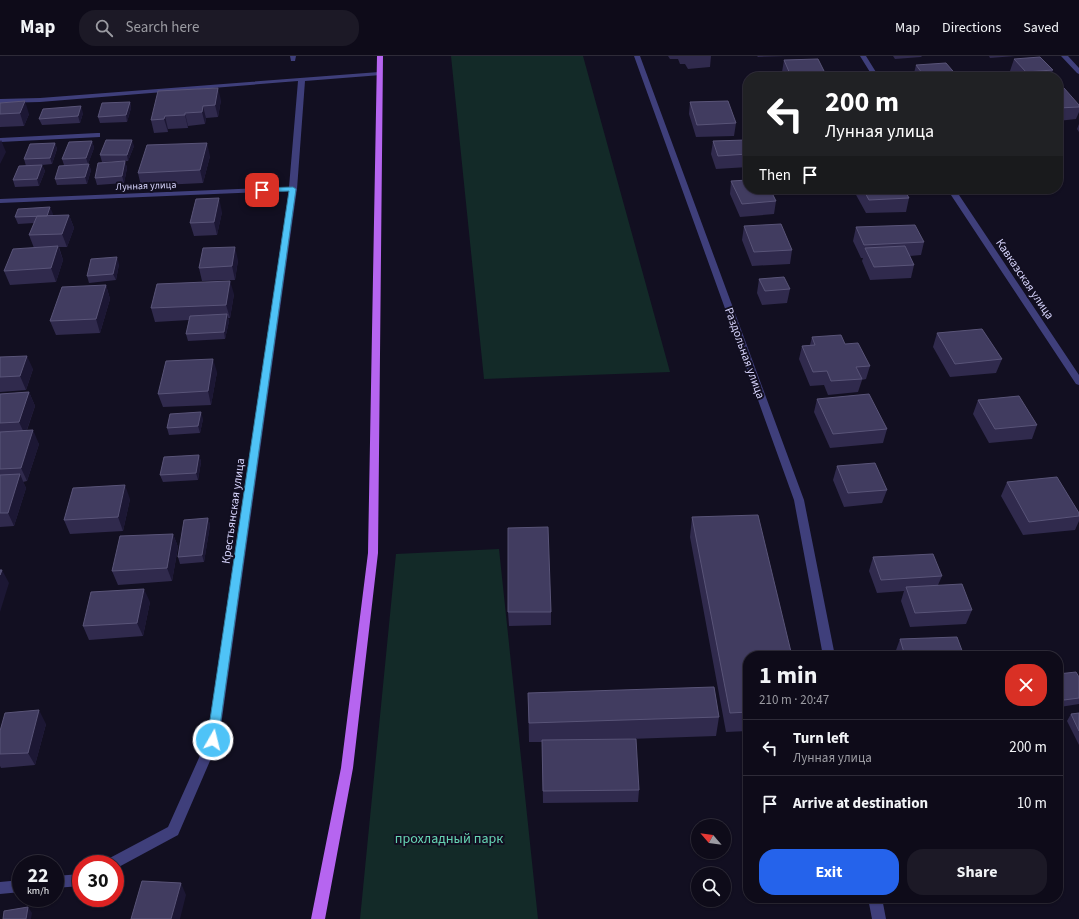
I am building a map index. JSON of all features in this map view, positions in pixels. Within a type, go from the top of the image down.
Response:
[{"type":"main road","points":[[318,919],[347,768],[374,553],[380,56]]},
{"type":"street","name":"Раздольная улица","points":[[637,56],[799,500],[828,651]]},
{"type":"street","points":[[862,56],[873,72]]},
{"type":"street","points":[[1064,56],[1079,72]]},
{"type":"street","points":[[0,101],[48,99],[379,74]]},
{"type":"street","name":"Крестьянская улица","points":[[124,857],[173,831],[213,740],[293,189],[302,79]]},
{"type":"street","points":[[0,140],[98,136]]},
{"type":"street","name":"Лунная улица","points":[[0,201],[293,189]]},
{"type":"street","name":"Кавказская улица","points":[[954,194],[1079,382]]},
{"type":"street","points":[[0,888],[12,887]]},
{"type":"street","points":[[876,903],[879,919]]},
{"type":"green space","points":[[451,56],[583,56],[670,372],[484,379]]},
{"type":"green space","name":"прохладный парк","points":[[499,549],[538,919],[360,919],[396,554]]},
{"type":"building","points":[[1040,57],[1053,70],[1026,72],[1014,59]]},
{"type":"building","points":[[818,59],[824,72],[789,72],[784,60]]},
{"type":"building","points":[[946,63],[954,72],[921,72],[916,65]]},
{"type":"building","points":[[218,88],[215,105],[203,106],[202,112],[165,116],[164,119],[151,120],[158,91]]},
{"type":"building","points":[[1063,88],[1079,105],[1079,107],[1063,108]]},
{"type":"building","points":[[25,101],[20,113],[0,114],[0,103]]},
{"type":"building","points":[[728,101],[736,123],[697,125],[690,102]]},
{"type":"building","points":[[130,102],[126,115],[98,117],[102,103]]},
{"type":"building","points":[[81,106],[78,116],[39,119],[43,109]]},
{"type":"building","points":[[106,140],[132,140],[127,155],[100,155]]},
{"type":"building","points":[[743,140],[743,154],[718,156],[713,141]]},
{"type":"building","points":[[92,141],[86,158],[62,159],[69,142]]},
{"type":"building","points":[[55,143],[50,158],[24,159],[30,144]]},
{"type":"building","points":[[207,143],[200,170],[138,173],[147,145]]},
{"type":"building","points":[[125,161],[122,176],[95,178],[98,163]]},
{"type":"building","points":[[89,164],[85,177],[55,179],[59,166]]},
{"type":"building","points":[[42,165],[37,179],[13,180],[19,166]]},
{"type":"building","points":[[743,180],[743,194],[772,194],[776,201],[742,204],[731,181]]},
{"type":"building","points":[[866,194],[907,194],[909,198],[869,200]]},
{"type":"building","points":[[219,198],[214,222],[190,223],[196,199]]},
{"type":"building","points":[[50,207],[47,216],[15,217],[18,209]]},
{"type":"building","points":[[69,215],[62,234],[29,235],[37,216]]},
{"type":"building","points":[[781,224],[792,250],[754,252],[744,226]]},
{"type":"building","points":[[915,225],[924,242],[864,245],[856,227]]},
{"type":"building","points":[[58,246],[51,268],[4,271],[13,249]]},
{"type":"building","points":[[905,246],[914,265],[874,267],[865,248]]},
{"type":"building","points":[[235,247],[232,266],[199,268],[203,248]]},
{"type":"building","points":[[117,257],[113,274],[87,276],[91,259]]},
{"type":"building","points":[[784,277],[790,289],[765,291],[759,279]]},
{"type":"building","points":[[230,281],[226,305],[151,308],[157,284]]},
{"type":"building","points":[[106,285],[96,319],[50,321],[62,287]]},
{"type":"building","points":[[227,314],[224,332],[186,334],[190,316]]},
{"type":"building","points":[[982,329],[1002,359],[955,364],[937,333]]},
{"type":"building","points":[[841,335],[845,344],[858,343],[870,366],[856,367],[862,379],[831,381],[827,371],[813,372],[802,346],[815,345],[812,337]]},
{"type":"building","points":[[27,356],[20,376],[0,377],[0,357]]},
{"type":"building","points":[[213,359],[208,391],[158,394],[166,361]]},
{"type":"building","points":[[29,392],[19,422],[0,423],[0,394]]},
{"type":"building","points":[[869,394],[887,429],[833,434],[817,399]]},
{"type":"building","points":[[1019,396],[1037,425],[995,429],[978,400]]},
{"type":"building","points":[[201,412],[198,426],[167,428],[170,414]]},
{"type":"building","points":[[33,430],[21,468],[0,469],[0,432]]},
{"type":"building","points":[[199,455],[196,473],[160,475],[164,457]]},
{"type":"building","points":[[875,463],[887,490],[848,493],[837,466]]},
{"type":"building","points":[[20,474],[8,513],[0,513],[0,475]]},
{"type":"building","points":[[1057,477],[1079,513],[1079,516],[1029,522],[1007,482]]},
{"type":"building","points":[[125,485],[118,517],[64,520],[73,488]]},
{"type":"building","points":[[758,515],[791,651],[743,651],[743,712],[730,713],[692,517]]},
{"type":"building","points":[[208,518],[202,555],[178,557],[184,520]]},
{"type":"building","points":[[548,527],[551,612],[508,612],[508,528]]},
{"type":"building","points":[[173,534],[167,568],[112,571],[120,536]]},
{"type":"building","points":[[933,554],[942,576],[881,580],[873,557]]},
{"type":"building","points":[[962,584],[972,610],[915,613],[906,587]]},
{"type":"building","points":[[144,589],[137,623],[83,626],[91,592]]},
{"type":"building","points":[[957,637],[962,651],[904,651],[900,639]]},
{"type":"building","points":[[1076,672],[1079,677],[1079,698],[1064,700],[1063,673]]},
{"type":"building","points":[[714,687],[719,717],[529,723],[528,693]]},
{"type":"building","points":[[39,710],[28,753],[0,754],[0,731],[5,713]]},
{"type":"building","points":[[1079,713],[1079,731],[1071,714]]},
{"type":"building","points":[[636,739],[639,790],[543,791],[542,740]]},
{"type":"building","points":[[142,881],[181,883],[171,919],[131,919]]},
{"type":"building","points":[[28,907],[26,919],[3,919],[4,911]]},
{"type":"route","points":[[213,740],[293,189],[262,190]]}]
